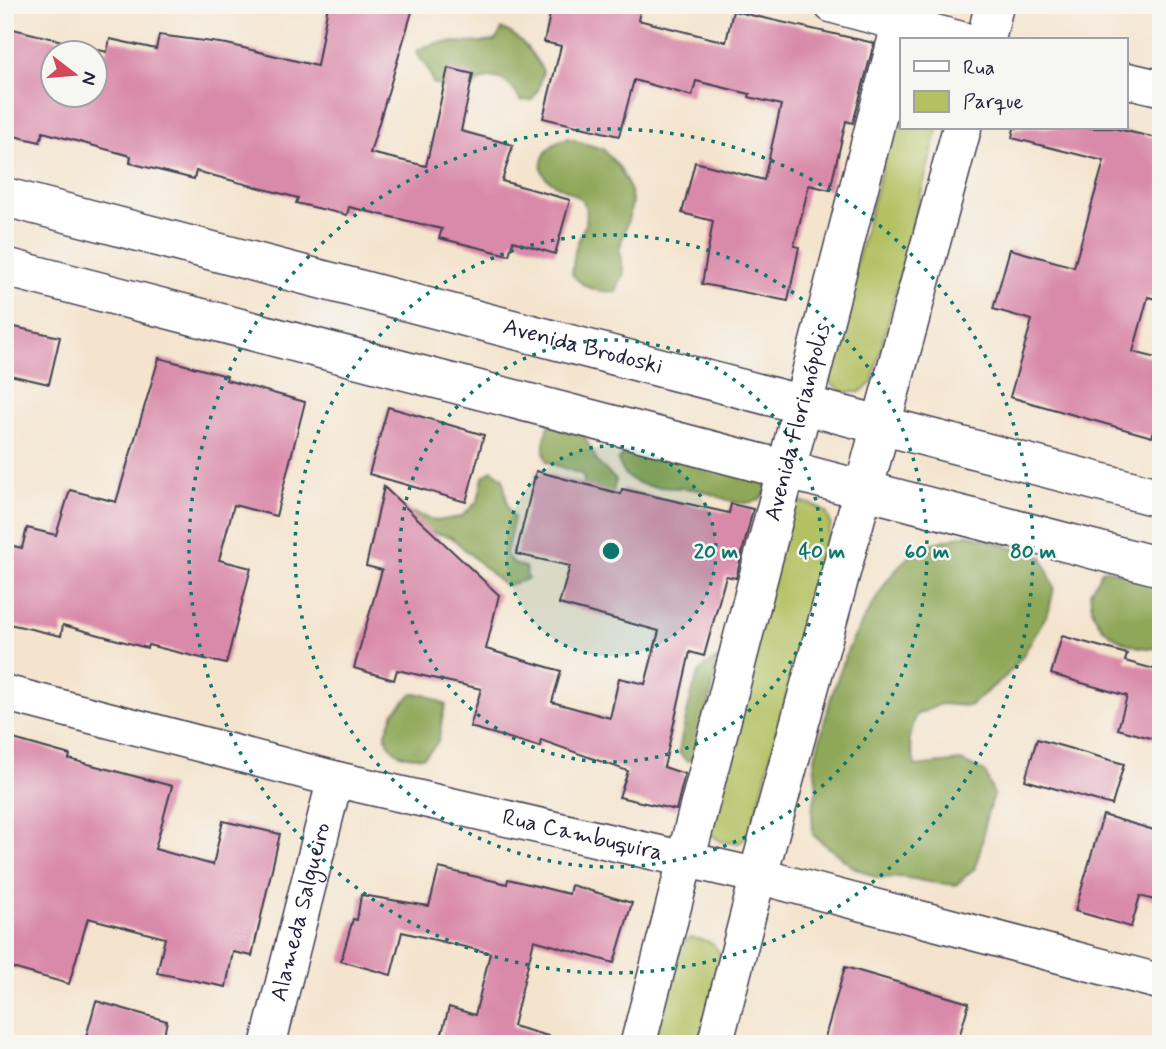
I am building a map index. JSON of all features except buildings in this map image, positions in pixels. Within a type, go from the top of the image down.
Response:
[{"type":"street","points":[[832,5],[904,14],[958,38]]},
{"type":"street","points":[[986,38],[994,5]]},
{"type":"street","name":"Avenida Florianópolis","points":[[638,1044],[904,14]]},
{"type":"street","points":[[1128,80],[1161,88]]},
{"type":"street","points":[[715,1044],[758,876],[961,130]]},
{"type":"street","name":"Avenida Brodoski","points":[[5,197],[1161,498]]},
{"type":"street","points":[[5,267],[1161,567]]},
{"type":"street","name":"Rua Cambuquira","points":[[5,693],[335,779],[758,876],[1161,982]]},
{"type":"street","name":"Alameda Salgueiro","points":[[268,1044],[335,779]]},
{"type":"green space","points":[[502,29],[520,40],[543,71],[539,88],[532,100],[521,101],[509,85],[494,78],[487,78],[472,88],[462,90],[437,85],[433,83],[429,71],[416,52],[445,42],[476,43],[496,40]]},
{"type":"green space","points":[[900,99],[900,130],[937,130],[872,383],[860,392],[844,392],[830,383],[829,368]]},
{"type":"green space","points":[[567,138],[603,149],[619,167],[630,189],[630,213],[619,250],[624,273],[616,292],[592,289],[572,274],[576,247],[586,222],[585,206],[574,194],[550,181],[542,168],[547,151]]},
{"type":"green space","points":[[552,418],[580,428],[598,463],[616,480],[606,516],[586,495],[583,475],[547,462],[544,445]]},
{"type":"green space","points":[[637,443],[758,481],[769,488],[758,500],[739,503],[699,490],[645,485],[629,478],[618,460]]},
{"type":"green space","points":[[492,470],[503,478],[508,508],[514,518],[506,555],[514,564],[525,567],[528,579],[505,586],[451,537],[427,531],[403,512],[436,521],[461,517],[478,501],[483,477]]},
{"type":"green space","points":[[799,502],[826,512],[831,524],[751,833],[739,843],[722,842],[709,833],[786,511]]},
{"type":"green space","points":[[968,534],[1042,557],[1054,587],[1049,611],[1022,657],[1006,676],[969,706],[940,704],[916,715],[909,739],[915,766],[961,761],[985,772],[994,795],[975,868],[956,885],[902,877],[877,878],[853,867],[813,835],[812,811],[817,789],[814,761],[832,694],[848,649],[887,581],[920,547]]},
{"type":"green space","points":[[1103,569],[1161,580],[1161,648],[1142,647],[1122,641],[1105,630],[1099,622],[1093,611],[1090,592]]},
{"type":"green space","points":[[718,659],[699,758],[687,761],[679,753],[694,686],[700,672]]},
{"type":"green space","points":[[412,694],[425,694],[446,705],[439,739],[423,757],[399,754],[391,747],[385,735],[394,712]]},
{"type":"green space","points":[[690,938],[710,942],[717,948],[722,959],[700,1044],[653,1044],[678,946]]}]
